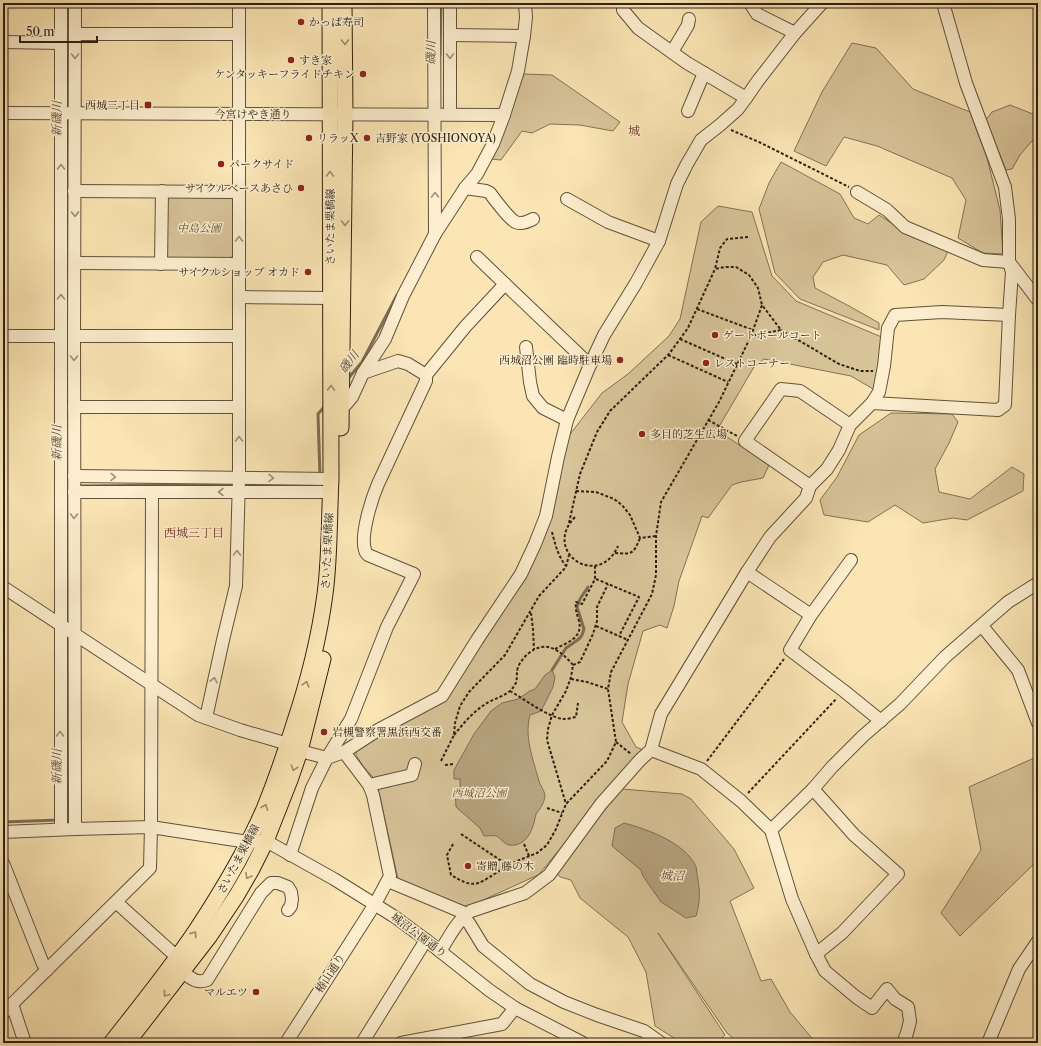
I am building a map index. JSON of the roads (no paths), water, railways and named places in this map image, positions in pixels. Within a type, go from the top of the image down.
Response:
[{"type":"main road","name":"さいたま栗橋線","points":[[111,1043],[177,957],[210,909],[248,842],[277,775],[294,747],[300,705],[318,636],[325,593],[329,554],[331,486],[330,3]]},
{"type":"main road","name":"さいたま栗橋線","points":[[127,1043],[210,937],[252,870],[277,815],[294,747],[327,643],[336,594],[340,509],[345,114],[344,3]]},
{"type":"street","points":[[61,3],[61,830]]},
{"type":"street","points":[[75,3],[75,829]]},
{"type":"street","points":[[206,718],[236,586],[239,478],[240,3]]},
{"type":"street","points":[[434,3],[435,234]]},
{"type":"street","points":[[450,3],[450,114]]},
{"type":"street","points":[[342,408],[352,397],[363,373],[385,339],[403,296],[435,234],[464,188],[477,174],[493,144],[518,71],[526,17],[525,3]]},
{"type":"street","points":[[623,3],[623,10],[638,28],[687,63],[746,98]]},
{"type":"street","points":[[750,3],[757,14],[795,33]]},
{"type":"street","points":[[3,587],[198,715],[328,758],[344,752],[378,730],[442,696],[521,574],[535,544],[546,516],[567,420],[604,335],[636,283],[659,241],[677,184],[687,164],[701,140],[738,109],[795,33],[822,3]]},
{"type":"street","points":[[872,403],[998,410],[1005,404],[1012,272],[1009,262],[1008,219],[1005,187],[966,84],[943,3]]},
{"type":"street","points":[[672,52],[688,25],[689,18]]},
{"type":"street","points":[[75,34],[239,34]]},
{"type":"street","points":[[450,35],[524,36]]},
{"type":"street","points":[[3,42],[61,43]]},
{"type":"street","points":[[688,111],[704,73]]},
{"type":"street","name":"今宮けやき通り","points":[[3,113],[504,114]]},
{"type":"street","points":[[464,188],[486,191],[490,193],[512,221],[517,223],[526,223],[534,219]]},
{"type":"street","points":[[74,191],[239,192]]},
{"type":"street","points":[[161,264],[162,191]]},
{"type":"street","points":[[857,192],[887,210],[905,227],[983,260],[1009,262],[1038,300]]},
{"type":"street","points":[[567,199],[608,222],[659,241]]},
{"type":"street","points":[[477,257],[590,365]]},
{"type":"street","points":[[75,263],[239,264]]},
{"type":"street","points":[[290,855],[312,788],[351,719],[387,627],[414,574],[368,555],[365,550],[364,535],[378,484],[426,381],[426,375],[465,327],[505,284]]},
{"type":"street","points":[[239,297],[330,298]]},
{"type":"street","points":[[440,951],[465,916],[471,911],[525,893],[549,875],[601,804],[640,760],[651,750],[661,714],[747,572],[770,537],[806,498],[810,486],[828,469],[839,450],[850,425],[872,403],[879,392],[888,328],[895,315],[942,312],[1009,315]]},
{"type":"street","points":[[3,336],[61,336]]},
{"type":"street","points":[[74,336],[239,336]]},
{"type":"street","points":[[526,347],[533,396],[543,408],[567,420]]},
{"type":"street","points":[[363,373],[398,361],[408,364],[426,375]]},
{"type":"street","points":[[810,486],[744,441],[781,389],[800,391],[850,425]]},
{"type":"street","points":[[74,407],[238,407]]},
{"type":"street","points":[[74,476],[239,478],[331,486]]},
{"type":"street","points":[[74,492],[238,492],[331,486]]},
{"type":"street","points":[[3,1013],[150,868],[152,492]]},
{"type":"street","points":[[851,560],[811,615],[790,650],[881,721]]},
{"type":"street","points":[[747,572],[811,615]]},
{"type":"street","points":[[771,830],[813,789],[832,767],[863,736],[900,704],[945,657],[1008,602],[1038,583]]},
{"type":"street","points":[[982,626],[1018,670],[1038,723]]},
{"type":"street","points":[[651,750],[701,769],[741,801],[771,830],[792,899],[825,971],[856,997],[872,1008],[887,989],[895,999],[908,1007],[910,1021],[903,1043]]},
{"type":"street","points":[[344,752],[369,785],[390,871],[388,881],[465,916],[483,946],[530,984],[564,1002],[644,1031],[661,1043]]},
{"type":"street","points":[[369,785],[412,774],[415,764]]},
{"type":"street","points":[[813,789],[854,835],[898,874],[842,933],[816,954]]},
{"type":"street","points":[[3,832],[151,827],[248,842],[266,841]]},
{"type":"street","name":"城沼公園通り","points":[[266,841],[375,904],[426,940],[489,990],[515,1008],[576,1041]]},
{"type":"street","points":[[3,863],[43,964],[47,970]]},
{"type":"street","name":"椿山通り","points":[[286,1043],[375,904],[388,881]]},
{"type":"street","points":[[183,972],[198,982],[207,980],[244,930],[261,892],[271,883],[278,882],[288,887],[291,892],[292,899],[291,906],[288,910]]},
{"type":"street","points":[[116,902],[177,957]]},
{"type":"street","points":[[364,1042],[426,940]]},
{"type":"street","points":[[990,1042],[1019,969],[1038,941]]},
{"type":"street","points":[[12,1004],[25,1043]]},
{"type":"street","points":[[401,1043],[502,1024],[515,1008]]},
{"type":"water","points":[[552,670],[555,677],[553,687],[541,711],[530,715],[528,723],[530,748],[539,781],[545,795],[544,800],[541,808],[536,814],[533,827],[528,837],[519,844],[508,845],[496,836],[484,836],[480,828],[456,807],[455,789],[460,789],[460,779],[454,779],[454,770],[474,734],[491,711],[502,703],[518,699],[535,689],[545,675]]},
{"type":"water","name":"城沼","points":[[624,823],[644,829],[665,838],[675,844],[691,858],[696,867],[699,889],[699,902],[696,916],[686,918],[661,902],[643,876],[641,870],[612,846],[615,828]]},
{"type":"waterway","name":"磯川","points":[[440,55],[441,3]]},
{"type":"waterway","name":"磯川","points":[[346,381],[362,362],[397,295]]},
{"type":"waterway","name":"新磯川","points":[[67,368],[67,626]]},
{"type":"waterway","name":"磯川","points":[[320,477],[318,414],[325,406]]},
{"type":"waterway","name":"磯川","points":[[77,486],[235,486]]},
{"type":"waterway","name":"磯川","points":[[241,486],[265,486]]},
{"type":"waterway","points":[[552,670],[566,648],[579,639],[582,635],[584,629],[577,607],[580,599],[588,587]]},
{"type":"waterway","name":"新磯川","points":[[67,634],[67,650]]},
{"type":"waterway","name":"新磯川","points":[[3,822],[59,820]]},
{"type":"place","name":"かっぱ寿司","points":[[301,22]]},
{"type":"place","name":"すき家","points":[[291,60]]},
{"type":"place","name":"ケンタッキーフライドチキン","points":[[363,74]]},
{"type":"place","name":"西城三丁目","points":[[148,105]]},
{"type":"place","name":"リラッX","points":[[309,138]]},
{"type":"place","name":"吉野家 (YOSHIONOYA)","points":[[367,138]]},
{"type":"place","name":"パークサイド","points":[[221,164]]},
{"type":"place","name":"サイクルベースあさひ","points":[[301,188]]},
{"type":"place","name":"サイクルショップ オカド","points":[[308,272]]},
{"type":"place","name":"ゲートボールコート","points":[[715,335]]},
{"type":"place","name":"西城沼公園 臨時駐車場","points":[[620,360]]},
{"type":"place","name":"レストコーナー","points":[[706,363]]},
{"type":"place","name":"多目的芝生広場","points":[[642,434]]},
{"type":"place","name":"岩槻警察署黒浜西交番","points":[[324,732]]},
{"type":"place","name":"寄贈 藤の木","points":[[468,866]]},
{"type":"place","name":"マルエツ","points":[[256,992]]},
{"type":"district","name":"城","points":[[634,131]]},
{"type":"district","name":"西城三丁目","points":[[194,533]]},
{"type":"park label","name":"中島公園","points":[[199,228]]},
{"type":"park label","name":"西城沼公園","points":[[479,793]]}]
